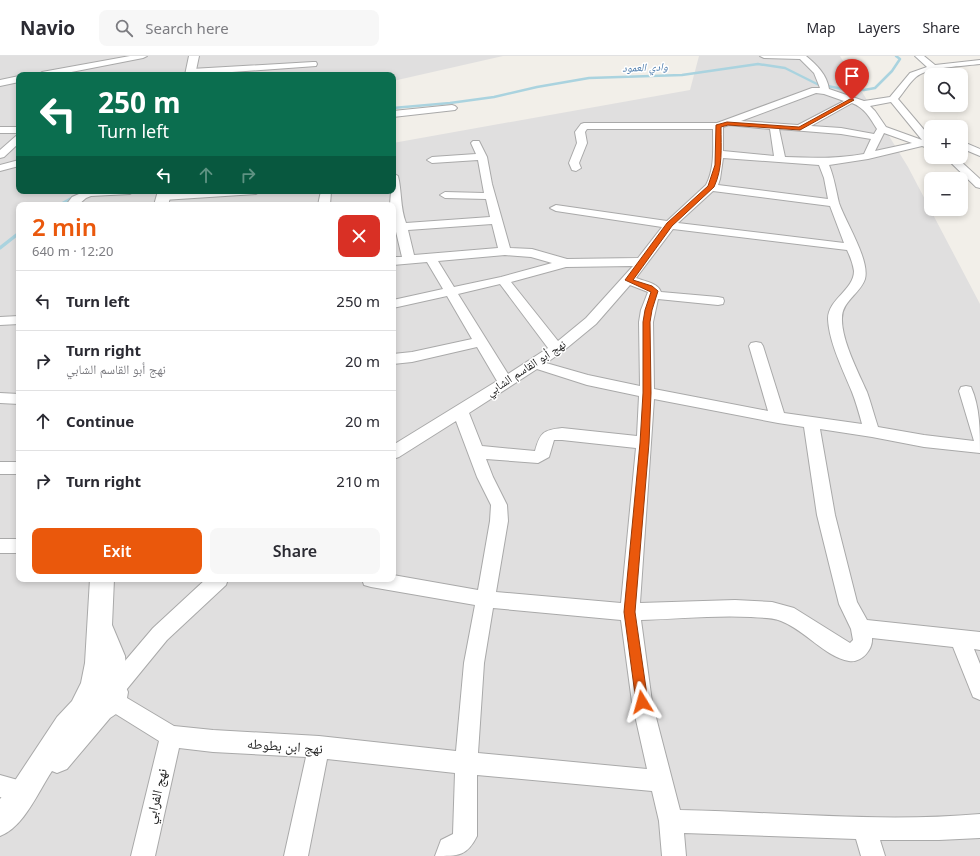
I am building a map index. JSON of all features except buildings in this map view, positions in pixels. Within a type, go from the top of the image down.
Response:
[{"type":"street","points":[[53,72],[99,60],[143,56]]},
{"type":"street","points":[[190,72],[194,56]]},
{"type":"street","points":[[764,56],[802,56],[815,67],[825,87],[863,104],[872,113],[879,133],[868,156]]},
{"type":"street","points":[[919,56],[933,68],[978,63]]},
{"type":"street","points":[[97,72],[99,60]]},
{"type":"street","points":[[204,72],[313,64]]},
{"type":"street","points":[[863,104],[893,99],[913,75],[924,70]]},
{"type":"street","points":[[0,83],[16,80]]},
{"type":"street","points":[[0,93],[16,80]]},
{"type":"street","points":[[825,87],[810,91],[723,124],[717,139],[717,172],[711,187],[834,203]]},
{"type":"street","points":[[893,99],[924,137]]},
{"type":"street","points":[[800,128],[852,100]]},
{"type":"street","points":[[396,114],[452,108]]},
{"type":"street","points":[[576,168],[574,163],[582,143],[580,132],[584,126],[674,127],[723,124],[879,133],[924,142]]},
{"type":"street","points":[[774,127],[780,160]]},
{"type":"street","points":[[0,130],[16,130]]},
{"type":"street","points":[[0,155],[16,141]]},
{"type":"street","points":[[476,143],[482,157],[506,251]]},
{"type":"street","points":[[718,154],[780,160],[823,162],[842,161],[924,144]]},
{"type":"street","points":[[968,147],[980,153]]},
{"type":"street","points":[[432,160],[482,157]]},
{"type":"street","points":[[823,162],[829,178],[834,203],[857,259],[860,272],[858,281],[841,302],[835,319],[842,351],[860,394],[872,431]]},
{"type":"street","points":[[0,168],[16,164]]},
{"type":"street","points":[[958,164],[980,185]]},
{"type":"street","name":"نهج أبو القاسم الشابي","points":[[396,451],[535,364],[575,335],[591,321],[628,280],[681,213],[711,187]]},
{"type":"street","points":[[74,202],[78,196],[85,194]]},
{"type":"street","points":[[163,198],[256,195]]},
{"type":"street","points":[[445,195],[491,196]]},
{"type":"street","points":[[556,208],[670,225],[851,247]]},
{"type":"street","points":[[396,212],[402,228],[409,259]]},
{"type":"street","points":[[402,228],[497,220]]},
{"type":"street","points":[[396,261],[506,251],[532,253],[566,263]]},
{"type":"street","points":[[430,257],[505,382]]},
{"type":"street","points":[[396,303],[503,280],[566,263],[641,262]]},
{"type":"street","points":[[503,280],[557,349]]},
{"type":"street","points":[[628,280],[654,290],[654,295],[648,310],[646,322],[647,393],[630,612],[642,702],[671,821],[674,856]]},
{"type":"street","points":[[654,295],[718,301]]},
{"type":"street","points":[[0,321],[16,319]]},
{"type":"street","points":[[396,359],[412,357],[480,342]]},
{"type":"street","points":[[756,346],[778,418]]},
{"type":"street","points":[[535,364],[586,380],[778,418],[872,431],[924,441],[980,448]]},
{"type":"street","points":[[966,391],[980,438]]},
{"type":"street","points":[[0,398],[16,399]]},
{"type":"street","points":[[447,856],[448,850],[451,846],[461,843],[465,836],[466,763],[474,663],[499,521],[499,505],[485,477],[477,452],[460,410]]},
{"type":"street","points":[[388,582],[485,599],[630,612],[735,608],[772,610],[787,614],[841,649],[854,652],[861,646],[863,640],[861,628],[850,608],[826,515],[811,422]]},
{"type":"street","points":[[477,452],[538,457],[543,453],[545,440],[548,436],[562,434],[644,443]]},
{"type":"street","points":[[0,468],[16,468]]},
{"type":"street","points":[[0,546],[16,546]]},
{"type":"street","points":[[102,582],[101,628],[98,663],[103,696]]},
{"type":"street","points":[[0,822],[18,787],[53,763],[103,696],[160,634],[216,582]]},
{"type":"street","points":[[861,628],[980,641]]},
{"type":"street","points":[[960,640],[980,690]]},
{"type":"street","name":"نهج ابن بطوطه","points":[[103,696],[171,736],[214,741],[319,747],[466,763],[661,781]]},
{"type":"street","name":"نهج الفرابي","points":[[143,856],[171,736]]},
{"type":"street","points":[[296,856],[319,747]]},
{"type":"street","points":[[671,821],[747,822],[865,828],[964,828],[980,826]]},
{"type":"street","points":[[865,828],[873,856]]},
{"type":"shaded area","points":[[0,56],[503,56],[396,80],[396,72],[16,72],[16,194],[396,194],[396,142],[690,90],[699,56],[840,56],[908,167],[924,197],[924,216],[934,216],[980,304],[980,856],[0,856]]},
{"type":"waterway","name":"وادي العمود","points":[[396,108],[494,97],[537,87],[589,78],[682,75],[758,64],[785,68],[817,84],[843,89],[864,90],[875,88],[892,71],[900,59],[896,56]]},
{"type":"waterway","name":"وادي العمود","points":[[65,202],[80,194]]},
{"type":"waterway","name":"وادي العمود","points":[[0,248],[16,235]]},
{"type":"route","points":[[642,702],[630,612],[647,393],[646,322],[648,310],[655,291],[649,287],[628,280],[670,225],[681,213],[711,187],[715,179],[719,158],[717,139],[718,126],[727,123],[800,128],[852,100]]}]
